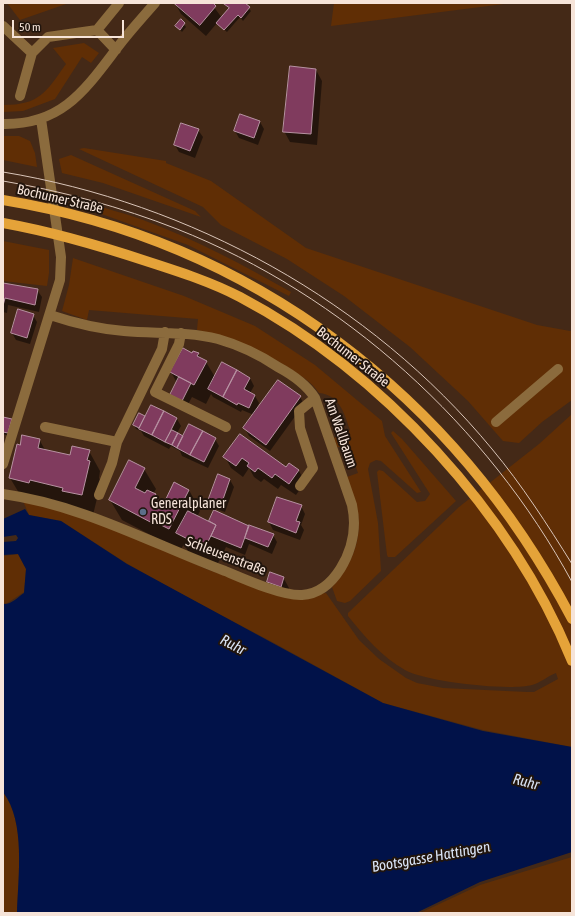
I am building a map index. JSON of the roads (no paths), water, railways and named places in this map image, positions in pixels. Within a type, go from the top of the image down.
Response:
[{"type":"main road","name":"Bochumer Straße","points":[[3,200],[82,216],[151,239],[223,270],[276,299],[314,323],[399,391],[445,437],[505,510],[550,578],[572,620]]},
{"type":"main road","name":"Bochumer Straße","points":[[3,223],[31,228],[85,242],[181,272],[238,296],[264,311],[337,360],[380,395],[434,447],[458,476],[490,517],[537,590],[572,661]]},
{"type":"street","points":[[20,96],[32,53],[48,38],[96,30],[119,3]]},
{"type":"street","points":[[3,124],[41,119],[51,115],[75,100],[91,84],[116,50],[155,3]]},
{"type":"street","points":[[3,26],[32,53]]},
{"type":"street","points":[[96,30],[116,50]]},
{"type":"street","points":[[3,464],[60,280],[61,257],[41,119]]},
{"type":"street","name":"Am Wallbaum","points":[[50,315],[84,325],[105,329],[181,333],[218,339],[262,357],[291,374],[310,390],[315,398],[352,505],[354,522],[352,541],[346,559],[326,585]]},
{"type":"street","points":[[99,495],[112,463],[117,442],[162,349],[165,332]]},
{"type":"street","points":[[181,333],[179,344],[155,392],[226,427]]},
{"type":"street","points":[[496,422],[558,369]]},
{"type":"street","points":[[300,486],[313,468],[300,428],[299,411],[315,398]]},
{"type":"street","points":[[45,426],[117,442]]},
{"type":"street","name":"Schleusenstraße","points":[[3,494],[39,500],[103,520],[191,558],[286,593],[301,595],[312,594],[326,585]]},
{"type":"water","points":[[25,509],[29,515],[61,521],[127,564],[383,703],[483,731],[572,747],[572,852],[480,882],[416,913],[17,913],[19,867],[18,834],[15,818],[10,804],[3,792],[3,604],[12,602],[24,593],[26,569],[18,554],[3,555],[3,542],[16,541],[18,538],[16,535],[3,537],[3,519]]},
{"type":"tram line","points":[[3,172],[73,187],[142,208],[208,234],[272,267],[333,304],[391,348],[444,396],[492,449],[514,477],[572,564]]},
{"type":"tram line","points":[[3,181],[91,200],[177,229],[238,257],[297,290],[353,328],[405,371],[454,419],[498,470],[537,524],[572,582]]},
{"type":"place","name":"Generalplaner RDS","points":[[143,512]]},
{"type":"water label","name":"Ruhr","points":[[233,645]]},
{"type":"water label","name":"Ruhr","points":[[526,782]]},
{"type":"water label","name":"Bootsgasse Hattingen","points":[[431,857]]}]
